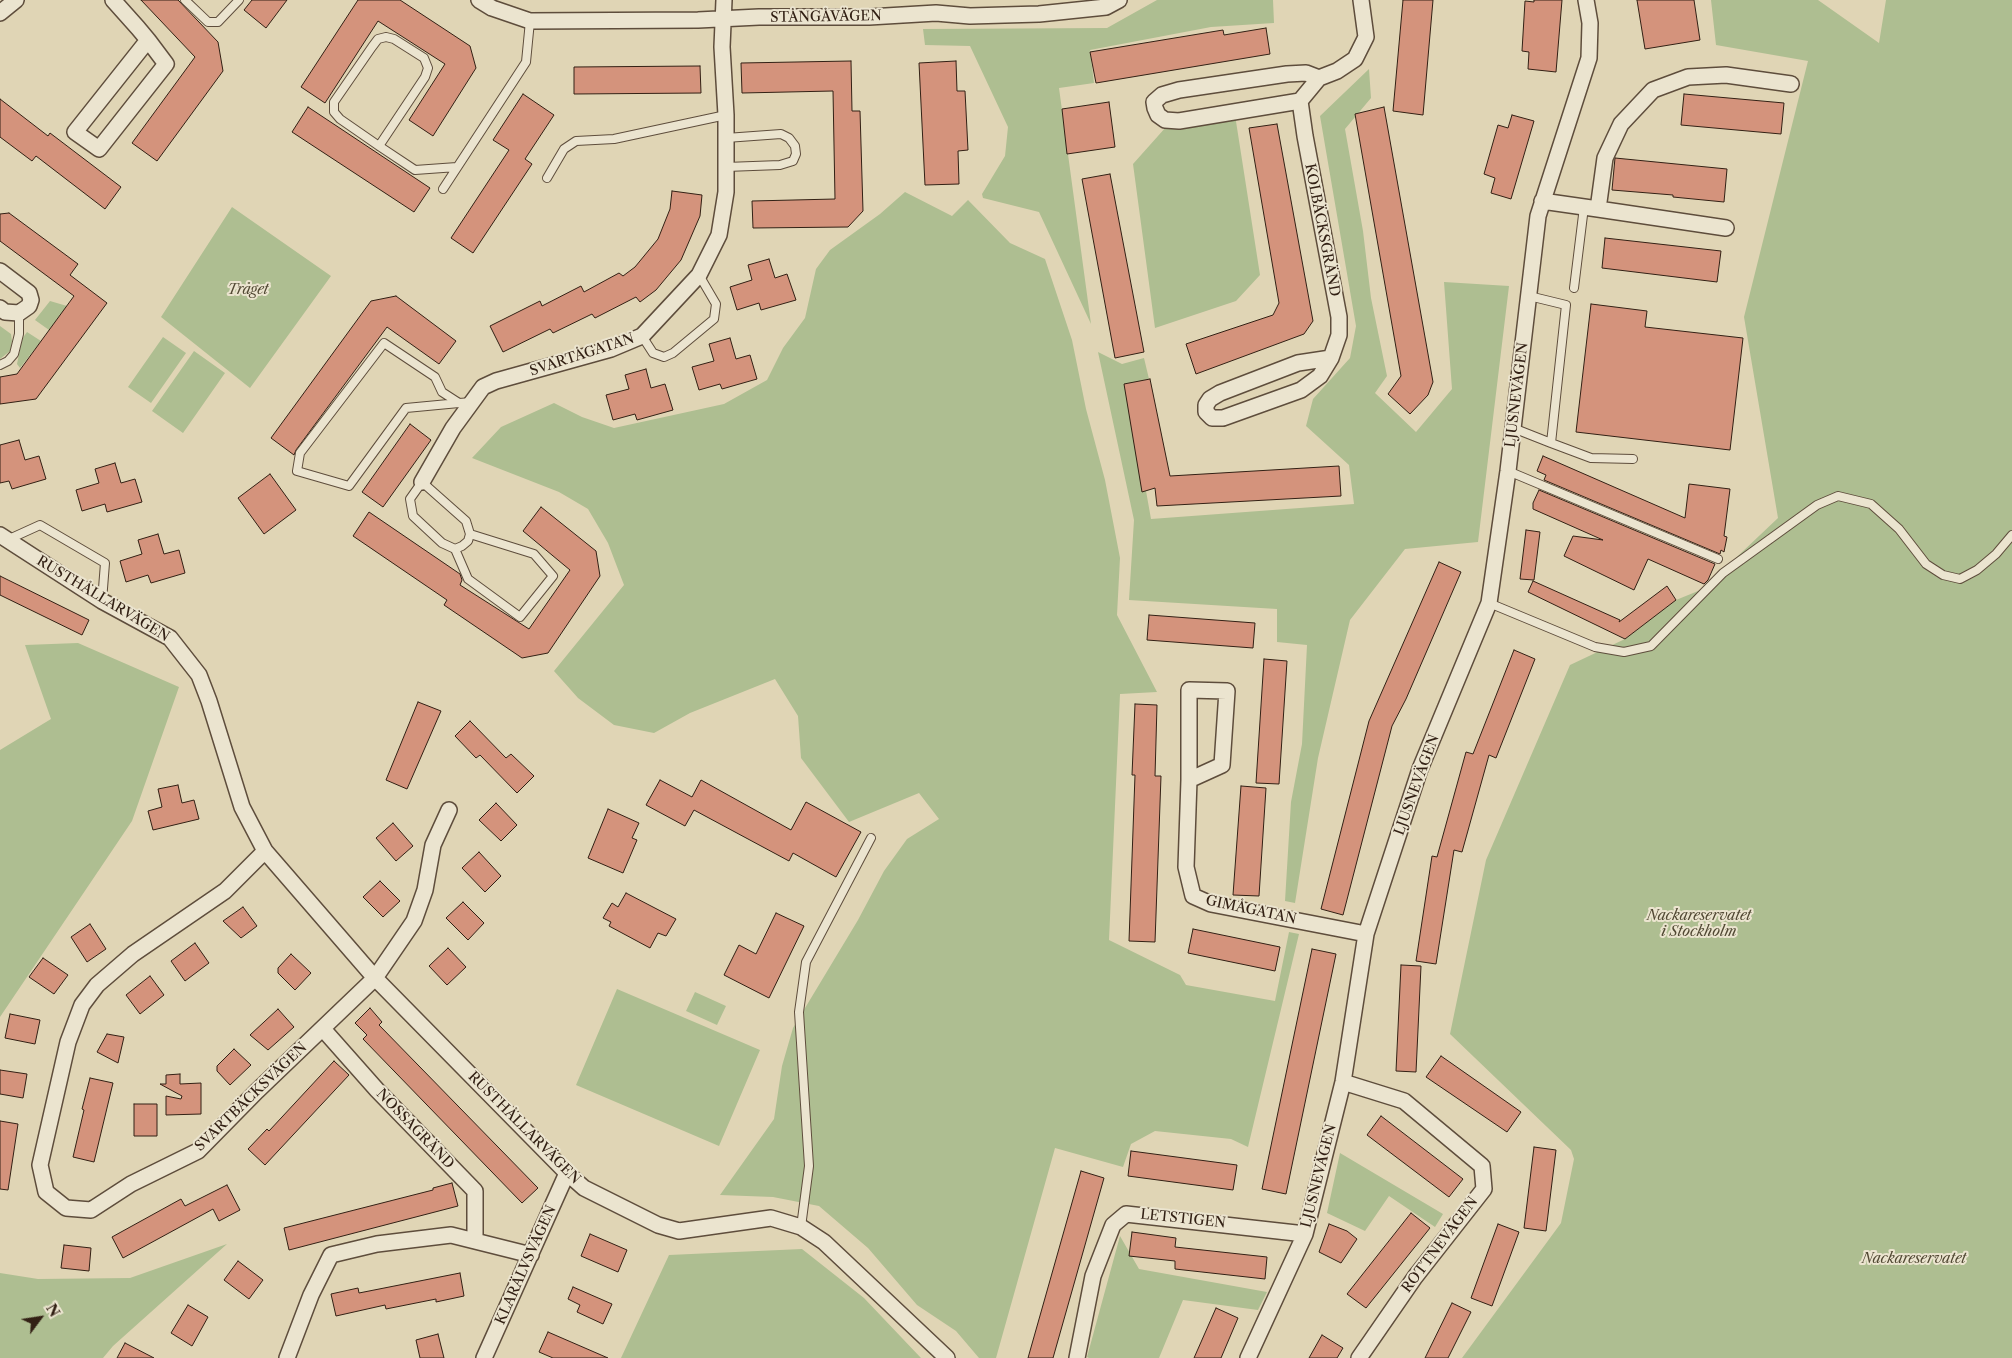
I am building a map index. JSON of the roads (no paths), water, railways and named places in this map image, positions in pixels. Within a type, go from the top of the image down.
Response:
[{"type":"street","points":[[0,13],[16,0]]},
{"type":"street","points":[[113,0],[148,40],[166,64],[99,149],[75,132],[148,40]]},
{"type":"street","name":"STÅNGÅVÄGEN","points":[[479,0],[492,8],[530,21],[878,16],[935,7],[970,16],[1039,14],[1106,7],[1119,0]]},
{"type":"street","name":"SVARTÅGATAN","points":[[422,482],[466,403],[483,387],[496,381],[611,349],[642,336],[699,275],[719,235],[726,192],[726,115],[723,80],[724,0]]},
{"type":"street","points":[[1318,78],[1306,73],[1287,74],[1179,90],[1162,95],[1154,102],[1154,108],[1158,115],[1165,120],[1179,121],[1300,101],[1318,78],[1337,71],[1355,59],[1366,37],[1361,0]]},
{"type":"street","name":"LJUSNEVÄGEN","points":[[1248,1358],[1305,1234],[1343,1082],[1366,934],[1420,769],[1489,603],[1508,471],[1538,216],[1588,58],[1590,23],[1586,0]]},
{"type":"street","points":[[1591,208],[1604,158],[1621,124],[1653,90],[1688,77],[1726,75],[1791,84]]},
{"type":"street","name":"KOLBÄCKSGRÄND","points":[[1300,101],[1304,136],[1339,317],[1339,335],[1330,358],[1320,376],[1301,390],[1223,418],[1212,418],[1206,412],[1206,405],[1210,399],[1220,393],[1298,363],[1330,358]]},
{"type":"street","points":[[1542,202],[1726,228]]},
{"type":"street","points":[[0,271],[29,293],[31,300],[29,306],[19,313],[5,312],[0,308]]},
{"type":"street","name":"RUSTHÅLLARVÄGEN","points":[[4,537],[102,601],[170,638],[199,675],[242,807],[266,851],[376,978],[567,1173],[584,1188],[658,1225],[679,1231],[771,1218],[801,1227],[824,1242],[947,1358]]},
{"type":"street","name":"GIMÅGATAN","points":[[1189,780],[1222,765],[1227,691],[1189,690],[1189,780],[1186,867],[1193,896],[1211,904],[1366,934]]},
{"type":"street","points":[[376,978],[414,921],[425,890],[433,845],[449,810]]},
{"type":"street","name":"SVARTBÄCKSVÄGEN","points":[[266,851],[225,891],[133,954],[96,985],[82,1005],[68,1042],[44,1142],[40,1165],[46,1192],[66,1208],[91,1210],[131,1184],[198,1151],[257,1091],[376,978]]},
{"type":"street","name":"NOSSAGRÄND","points":[[323,1029],[376,1090],[475,1191],[475,1241]]},
{"type":"street","name":"ROTTNEVÄGEN","points":[[1343,1082],[1404,1102],[1482,1166],[1484,1189],[1415,1277],[1359,1358]]},
{"type":"street","name":"KLARÄLVSVÄGEN","points":[[484,1358],[567,1173]]},
{"type":"street","name":"LETSTIGEN","points":[[1077,1358],[1093,1276],[1113,1225],[1126,1214],[1305,1234]]},
{"type":"street","points":[[287,1358],[311,1295],[331,1255],[377,1244],[452,1235],[531,1255]]},
{"type":"lane","points":[[186,0],[208,22],[218,22],[239,0]]},
{"type":"lane","points":[[443,189],[526,62],[530,21]]},
{"type":"lane","points":[[379,146],[425,77],[428,68],[424,58],[394,39],[386,37],[378,39],[372,47],[334,102],[334,112],[340,119],[379,146],[415,170],[457,167]]},
{"type":"lane","points":[[547,178],[564,150],[576,141],[614,139],[726,115]]},
{"type":"lane","points":[[726,138],[781,134],[789,138],[795,146],[796,154],[792,161],[780,165],[726,167]]},
{"type":"lane","points":[[1574,288],[1591,208]]},
{"type":"lane","points":[[642,336],[653,353],[664,357],[673,353],[714,319],[716,304],[699,275]]},
{"type":"lane","points":[[1529,296],[1566,305],[1551,443]]},
{"type":"lane","points":[[0,365],[8,361],[14,354],[19,334],[19,313]]},
{"type":"lane","points":[[384,343],[435,377],[442,392],[466,403],[406,408],[349,486],[297,471],[300,453],[384,343]]},
{"type":"lane","points":[[1513,428],[1591,458],[1632,459]]},
{"type":"lane","points":[[1508,471],[1718,559]]},
{"type":"lane","points":[[455,549],[468,541],[470,534],[466,522],[422,482],[410,499],[413,516],[442,543],[455,549],[468,579],[520,617],[553,576],[534,554],[470,534]]},
{"type":"lane","points":[[1489,603],[1595,647],[1624,652],[1652,646],[1724,573],[1817,505],[1838,496],[1871,504],[1899,529],[1926,564],[1943,575],[1960,579],[1977,570],[1996,554],[2012,535]]},
{"type":"lane","points":[[4,537],[40,525],[105,563],[102,601]]},
{"type":"lane","points":[[801,1227],[809,1166],[799,1012],[806,962],[871,838]]},
{"type":"park label","name":"Tråget","points":[[248,290]]},
{"type":"park label","name":"Nackareservatet i Stockholm","points":[[1699,924]]},
{"type":"park label","name":"Nackareservatet","points":[[1914,1259]]}]
